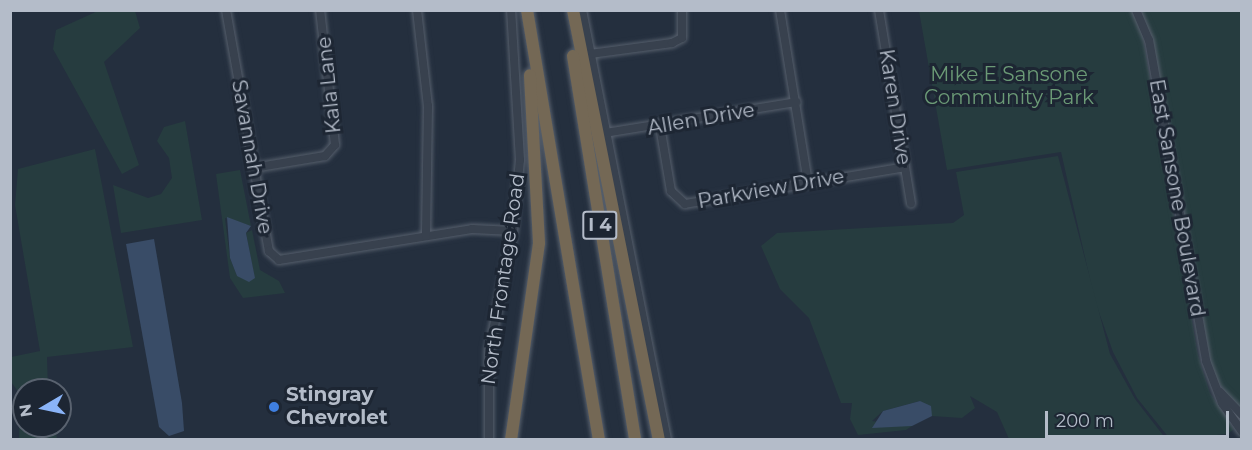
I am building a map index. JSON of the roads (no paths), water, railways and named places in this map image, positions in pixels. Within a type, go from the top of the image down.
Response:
[{"type":"highway","name":"I 4","points":[[526,10],[599,440]]},
{"type":"highway","name":"I 4","points":[[566,10],[635,440]]},
{"type":"highway","points":[[573,10],[659,440]]},
{"type":"highway","points":[[513,440],[539,243],[531,38]]},
{"type":"street","name":"Savannah Drive","points":[[226,10],[269,251],[279,260],[426,236]]},
{"type":"street","name":"Kala Lane","points":[[253,168],[325,156],[335,145],[320,10]]},
{"type":"street","points":[[417,10],[428,106],[426,236],[480,229],[513,231]]},
{"type":"street","name":"North Frontage Road","points":[[489,440],[489,351],[513,231],[520,128],[511,10]]},
{"type":"street","points":[[582,10],[668,440]]},
{"type":"street","points":[[590,54],[672,43],[682,38],[682,10]]},
{"type":"street","points":[[780,10],[797,102],[808,183]]},
{"type":"street","name":"Karen Drive","points":[[879,10],[911,203]]},
{"type":"street","name":"East Sansone Boulevard","points":[[1136,10],[1149,40],[1201,339],[1216,387],[1242,432]]},
{"type":"street","name":"Allen Drive","points":[[605,133],[660,126],[797,102]]},
{"type":"street","name":"Parkview Drive","points":[[660,126],[671,191],[685,204],[905,166]]},
{"type":"street","name":"East Sansone Boulevard","points":[[1216,387],[1242,415]]},
{"type":"water","points":[[227,217],[251,226],[246,233],[255,278],[249,282],[237,276],[230,258]]},
{"type":"water","points":[[154,239],[182,403],[184,431],[169,436],[159,427],[126,244]]},
{"type":"water","points":[[920,401],[931,406],[932,416],[912,426],[872,428],[883,411]]},
{"type":"place","name":"Stingray Chevrolet","points":[[274,407]]},
{"type":"park label","name":"Mike E Sansone Community Park","points":[[1009,86]]}]
